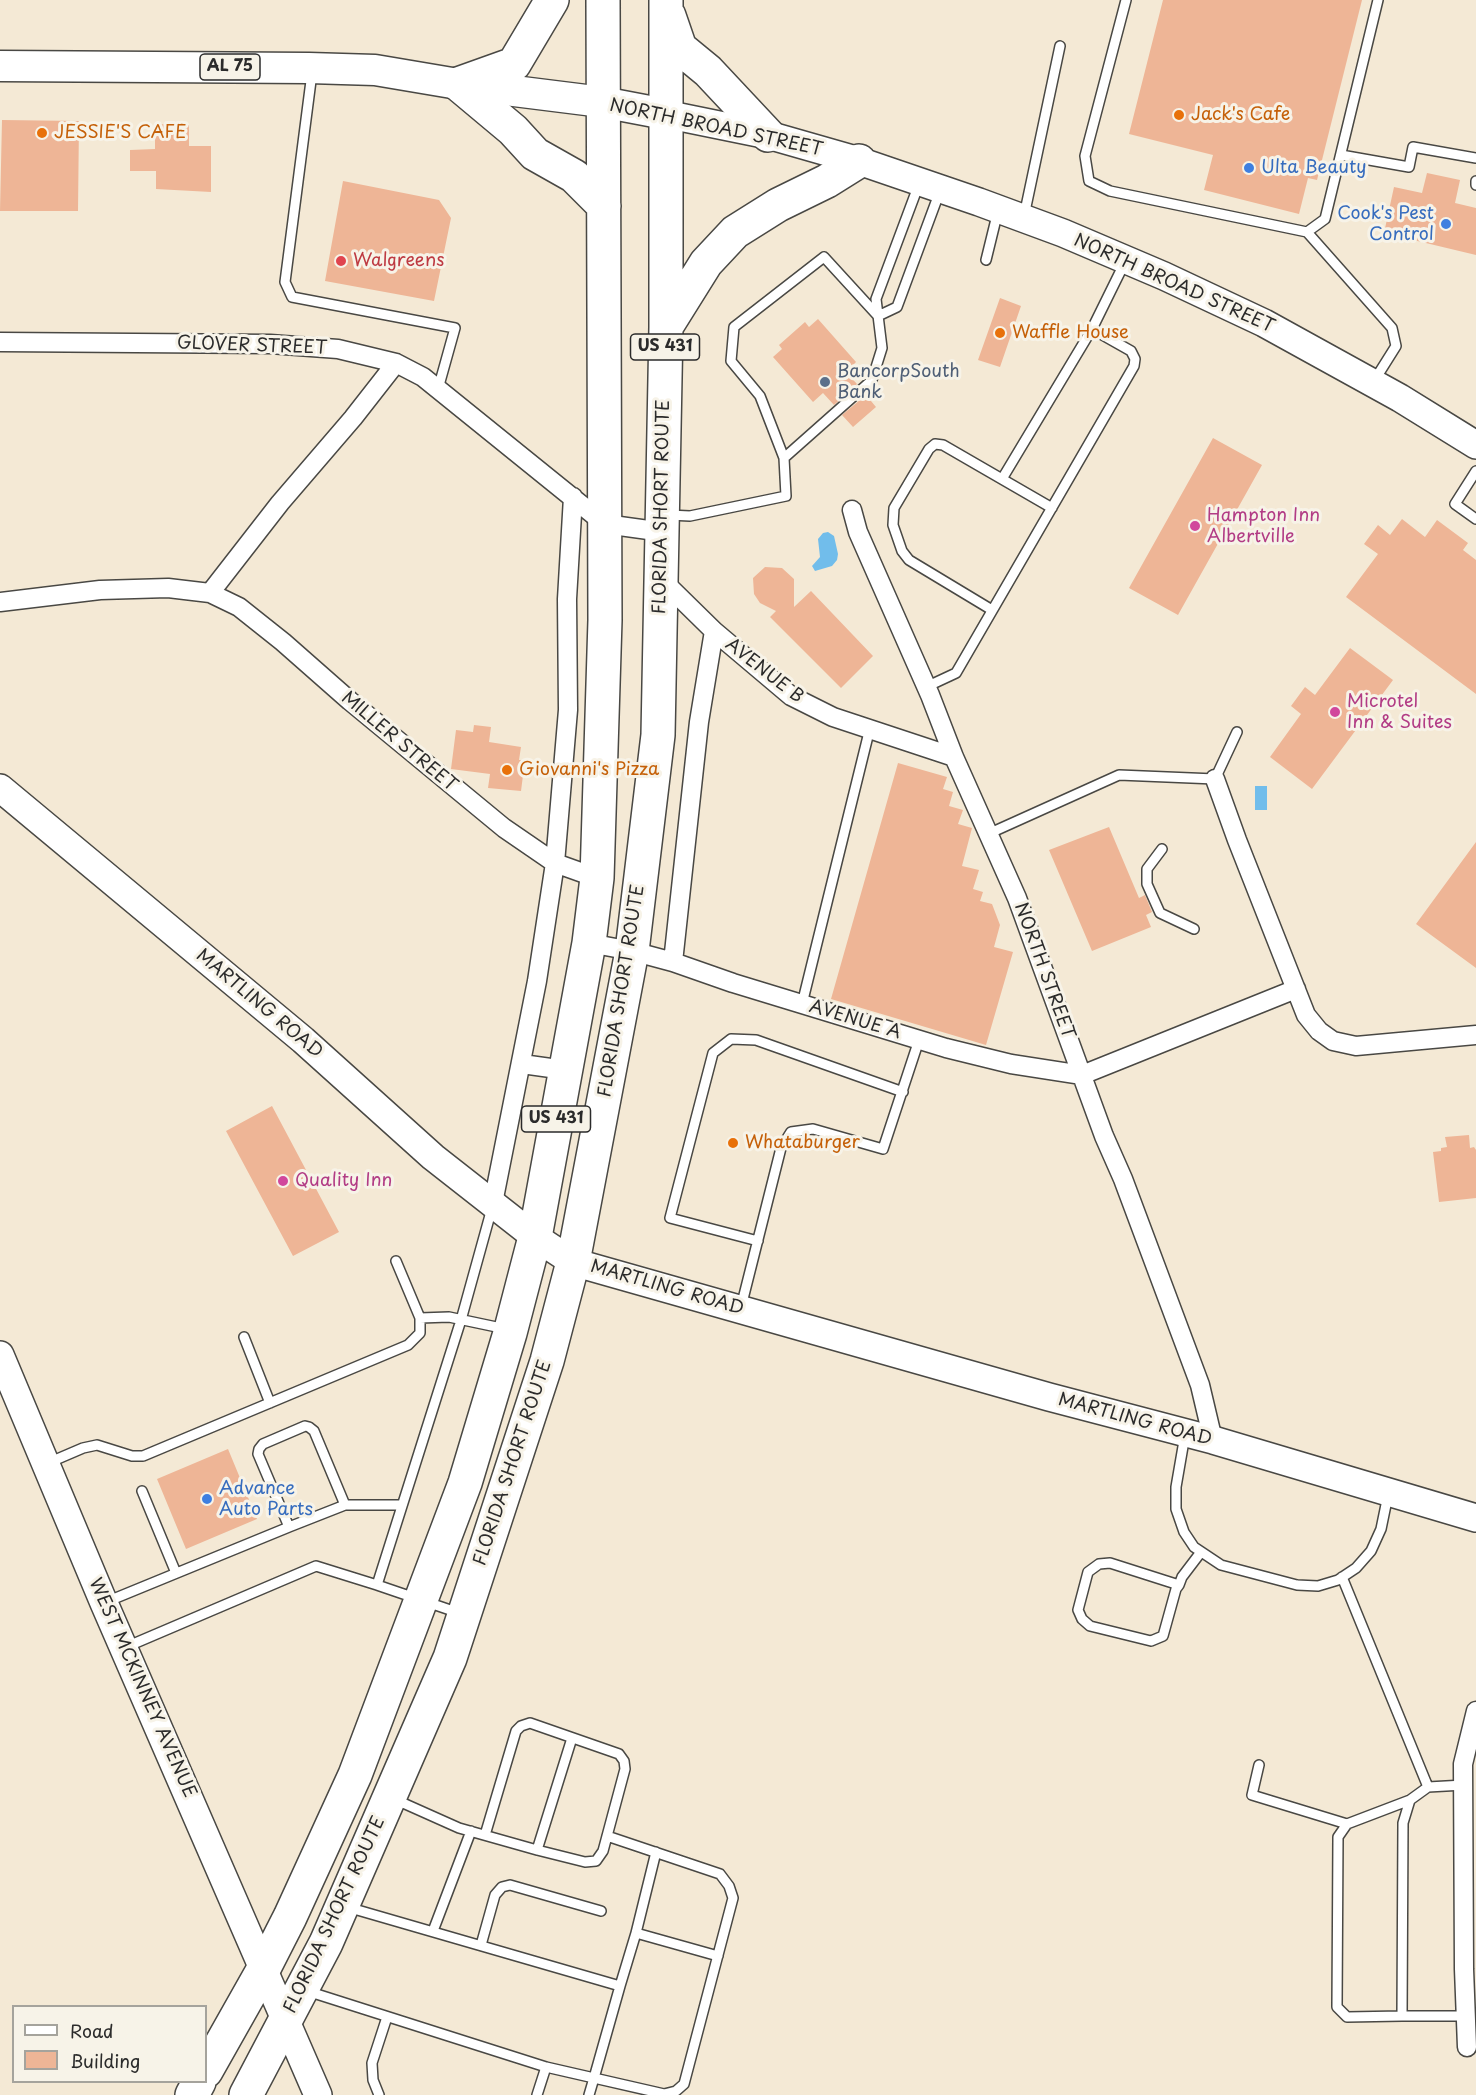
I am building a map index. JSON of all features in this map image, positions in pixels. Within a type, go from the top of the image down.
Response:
[{"type":"highway","points":[[458,84],[514,64],[552,0]]},
{"type":"highway","name":"US 431","points":[[207,2069],[290,1917],[355,1775],[465,1483],[511,1330],[535,1237],[589,943],[597,878],[605,620],[603,0]]},
{"type":"highway","points":[[666,4],[680,48],[708,71],[768,135]]},
{"type":"highway","name":"FLORIDA SHORT ROUTE","points":[[246,2095],[326,1943],[450,1658],[546,1361],[573,1262],[632,951],[658,735],[666,327],[666,4]]},
{"type":"highway","points":[[458,84],[513,130],[535,154],[574,176],[604,206]]},
{"type":"highway","points":[[666,327],[706,263],[735,232],[778,205],[827,181],[859,161]]},
{"type":"main road","name":"NORTH BROAD STREET","points":[[0,66],[375,70],[458,84],[602,102],[665,114]]},
{"type":"street","name":"NORTH BROAD STREET","points":[[665,114],[768,135],[859,161],[998,209],[1126,260],[1264,323],[1373,383],[1476,445]]},
{"type":"street","name":"GLOVER STREET","points":[[0,342],[270,344],[338,350],[396,363],[423,377],[604,524]]},
{"type":"street","points":[[210,593],[280,503],[396,363]]},
{"type":"street","points":[[493,1203],[522,1064],[555,863],[568,710],[567,599],[573,497]]},
{"type":"street","name":"NORTH STREET","points":[[852,510],[858,532],[1017,898],[1200,1385],[1213,1440]]},
{"type":"street","points":[[604,524],[663,523]]},
{"type":"street","name":"AVENUE B","points":[[661,579],[714,631],[791,696],[832,717],[954,757]]},
{"type":"street","name":"MILLER STREET","points":[[0,602],[100,590],[168,588],[210,593],[239,607],[283,642],[350,701],[504,828],[555,863],[597,878]]},
{"type":"street","points":[[673,962],[699,722],[714,631]]},
{"type":"street","points":[[1215,779],[1306,1015],[1319,1031],[1333,1041],[1344,1045],[1376,1046],[1476,1035]]},
{"type":"street","name":"MARTLING ROAD","points":[[0,789],[303,1040],[434,1157],[535,1237],[573,1262],[1038,1394],[1213,1440],[1476,1518]]},
{"type":"street","name":"AVENUE A","points":[[589,943],[673,962],[733,983],[920,1040],[1011,1064],[1082,1075]]},
{"type":"street","points":[[1082,1075],[1296,989]]},
{"type":"street","points":[[522,1064],[566,1070]]},
{"type":"street","name":"WEST MCKINNEY AVENUE","points":[[0,1355],[104,1603],[318,2095]]},
{"type":"street","points":[[1467,2047],[1463,1764],[1476,1711]]},
{"type":"lane","points":[[1126,0],[1085,156],[1089,181],[1110,191],[1307,232],[1392,327],[1396,345],[1373,383]]},
{"type":"lane","points":[[1307,232],[1325,219],[1378,0]]},
{"type":"lane","points":[[1024,219],[1060,46]]},
{"type":"lane","points":[[313,68],[285,282],[292,297],[455,328],[438,389]]},
{"type":"lane","points":[[1341,155],[1409,167],[1413,147],[1476,158]]},
{"type":"lane","points":[[784,458],[872,380],[882,348],[876,299],[930,185]]},
{"type":"lane","points":[[878,316],[897,307],[930,185]]},
{"type":"lane","points":[[986,260],[998,209]]},
{"type":"lane","points":[[663,523],[786,496],[784,458],[760,396],[731,361],[734,327],[824,256],[878,316]]},
{"type":"lane","points":[[1002,480],[1092,329],[1126,260]]},
{"type":"lane","points":[[926,687],[956,673],[1134,366],[1135,359],[1131,351],[1092,329]]},
{"type":"lane","points":[[992,610],[909,560],[902,551],[893,525],[894,508],[929,449],[935,444],[943,445],[1052,508]]},
{"type":"lane","points":[[1476,471],[1455,504],[1476,519]]},
{"type":"lane","points":[[802,1004],[870,728]]},
{"type":"lane","points":[[988,834],[1119,775],[1215,779],[1237,732]]},
{"type":"lane","points":[[1162,849],[1147,869],[1147,884],[1160,913],[1194,929]]},
{"type":"lane","points":[[758,1241],[670,1218],[713,1053],[731,1039],[756,1040],[903,1092]]},
{"type":"lane","points":[[741,1309],[781,1148],[791,1132],[813,1129],[883,1149],[920,1040]]},
{"type":"lane","points":[[377,1585],[461,1320],[493,1203]]},
{"type":"lane","points":[[46,1463],[96,1445],[132,1456],[143,1456],[408,1345],[420,1334],[420,1318],[396,1261]]},
{"type":"lane","points":[[420,1318],[449,1317],[511,1330]]},
{"type":"lane","points":[[244,1337],[270,1403]]},
{"type":"lane","points":[[289,1527],[258,1454],[263,1444],[305,1426],[314,1431],[345,1505]]},
{"type":"lane","points":[[1186,1433],[1176,1487],[1176,1509],[1184,1532],[1194,1547],[1221,1564],[1297,1585],[1318,1587],[1342,1577],[1356,1568],[1371,1551],[1381,1529],[1389,1492]]},
{"type":"lane","points":[[142,1491],[176,1573]]},
{"type":"lane","points":[[104,1603],[345,1505],[402,1505]]},
{"type":"lane","points":[[1179,1585],[1110,1563],[1099,1564],[1088,1572],[1078,1610],[1082,1619],[1090,1626],[1151,1641],[1163,1636],[1179,1585],[1201,1552]]},
{"type":"lane","points":[[124,1648],[316,1566],[464,1615]]},
{"type":"lane","points":[[1342,1577],[1428,1787]]},
{"type":"lane","points":[[389,1797],[471,1831],[537,1850],[585,1862],[596,1861],[603,1851],[625,1769],[624,1761],[619,1754],[530,1723],[516,1731],[485,1835]]},
{"type":"lane","points":[[537,1850],[572,1738]]},
{"type":"lane","points":[[1259,1765],[1252,1795],[1347,1824]]},
{"type":"lane","points":[[1464,1785],[1428,1787],[1410,1800],[1347,1824],[1338,1837],[1337,2007],[1347,2017],[1466,2016]]},
{"type":"lane","points":[[1402,2016],[1403,1823],[1410,1800]]},
{"type":"lane","points":[[432,1931],[471,1831]]},
{"type":"lane","points":[[302,1990],[546,2067],[664,2094],[676,2091],[684,2084],[733,1899],[729,1886],[720,1874],[607,1836]]},
{"type":"lane","points":[[589,2095],[636,1933],[656,1852]]},
{"type":"lane","points":[[482,1945],[495,1895],[502,1887],[510,1885],[602,1911]]},
{"type":"lane","points":[[342,1906],[621,1986]]},
{"type":"lane","points":[[636,1933],[718,1956]]},
{"type":"lane","points":[[379,2095],[373,2080],[372,2063],[387,2017]]},
{"type":"lane","points":[[537,2095],[546,2067]]},
{"type":"water","points":[[828,532],[834,536],[837,560],[832,566],[815,571],[812,566],[820,557],[818,539],[823,533]]},
{"type":"water","points":[[1255,786],[1267,786],[1267,810],[1255,810]]},
{"type":"building","points":[[1163,0],[1362,0],[1317,180],[1308,178],[1299,214],[1204,190],[1213,155],[1129,134]]},
{"type":"building","points":[[2,120],[79,121],[78,211],[0,211]]},
{"type":"building","points":[[155,124],[189,125],[189,146],[211,146],[211,192],[156,189],[156,171],[130,171],[130,150],[155,149]]},
{"type":"building","points":[[1427,173],[1460,180],[1455,203],[1476,208],[1476,255],[1384,233],[1394,187],[1422,193]]},
{"type":"building","name":"Walgreens","points":[[343,181],[439,200],[451,218],[434,301],[325,281]]},
{"type":"building","name":"Waffle House","points":[[1000,298],[1021,306],[1000,367],[978,360]]},
{"type":"building","name":"BancorpSouth Bank","points":[[818,319],[856,362],[846,372],[857,384],[834,405],[823,393],[813,402],[773,357],[782,349],[779,345],[805,322],[809,327]]},
{"type":"building","points":[[866,395],[876,407],[853,427],[842,415]]},
{"type":"building","name":"Hampton Inn Albertville","points":[[1213,438],[1262,465],[1178,615],[1129,588]]},
{"type":"building","points":[[1402,519],[1425,537],[1437,520],[1468,543],[1463,550],[1476,560],[1476,694],[1346,597],[1378,554],[1364,544],[1378,525],[1390,535]]},
{"type":"building","points":[[765,567],[782,568],[794,579],[794,607],[811,591],[873,656],[841,688],[770,617],[776,611],[760,603],[754,594],[753,578]]},
{"type":"building","points":[[1350,648],[1393,680],[1312,789],[1270,757],[1301,714],[1291,706],[1305,687],[1315,695]]},
{"type":"building","points":[[474,725],[491,727],[489,742],[521,747],[519,760],[525,760],[521,791],[488,788],[490,774],[451,769],[456,730],[473,732]]},
{"type":"building","points":[[898,763],[947,777],[943,789],[953,792],[949,806],[963,810],[958,824],[972,828],[962,866],[979,870],[973,889],[983,892],[980,901],[992,904],[1000,925],[994,947],[1013,952],[986,1045],[831,999]]},
{"type":"building","points":[[1109,827],[1139,898],[1145,895],[1152,912],[1146,915],[1151,927],[1092,951],[1049,850]]},
{"type":"building","points":[[1476,842],[1476,968],[1416,924]]},
{"type":"building","name":"Quality Inn","points":[[272,1106],[339,1232],[293,1256],[226,1131]]},
{"type":"building","points":[[1469,1135],[1470,1148],[1474,1147],[1476,1150],[1476,1198],[1439,1202],[1433,1152],[1447,1147],[1445,1137]]},
{"type":"building","name":"Advance Auto Parts","points":[[228,1449],[257,1519],[186,1549],[157,1479]]},
{"type":"place","name":"Jack's Cafe","points":[[1179,115]]},
{"type":"place","name":"JESSIE'S CAFE","points":[[42,133]]},
{"type":"place","name":"Ulta Beauty","points":[[1249,168]]},
{"type":"place","name":"Cook's Pest Control","points":[[1446,224]]},
{"type":"place","name":"Walgreens","points":[[341,261]]},
{"type":"place","name":"Waffle House","points":[[1000,333]]},
{"type":"place","name":"BancorpSouth Bank","points":[[825,382]]},
{"type":"place","name":"Hampton Inn Albertville","points":[[1195,526]]},
{"type":"place","name":"Microtel Inn & Suites","points":[[1335,712]]},
{"type":"place","name":"Giovanni's Pizza","points":[[507,770]]},
{"type":"place","name":"Whataburger","points":[[733,1143]]},
{"type":"place","name":"Quality Inn","points":[[283,1181]]},
{"type":"place","name":"Advance Auto Parts","points":[[207,1499]]}]
